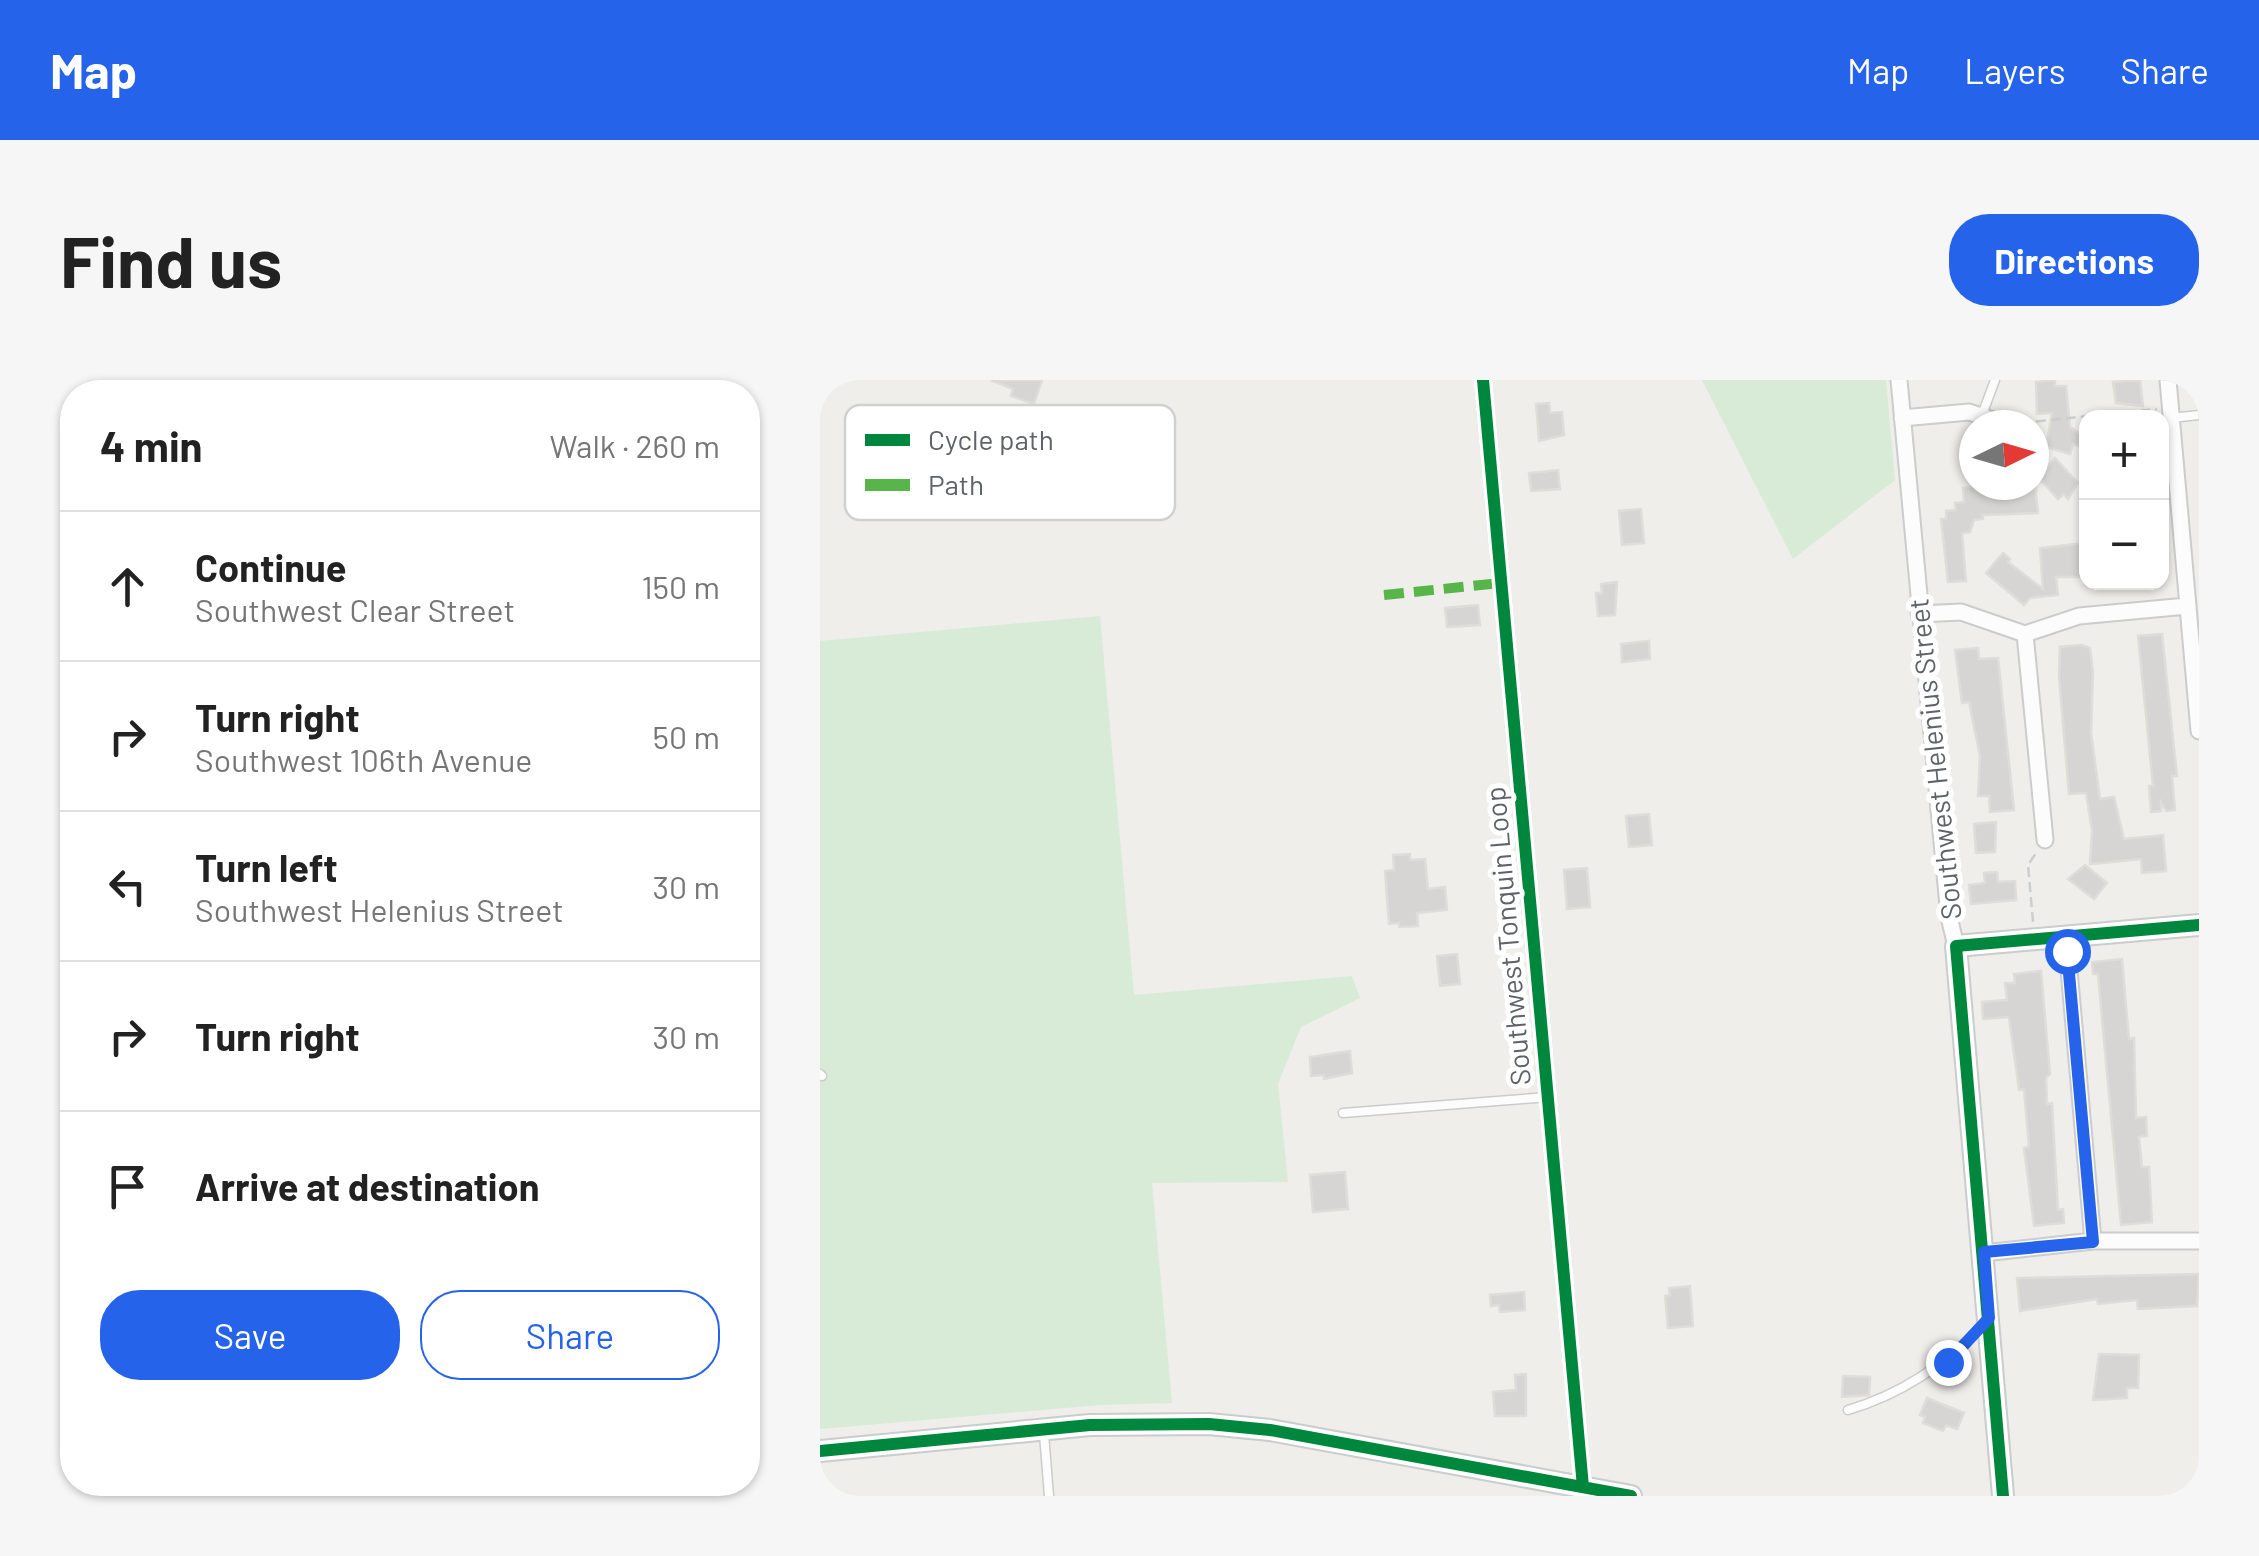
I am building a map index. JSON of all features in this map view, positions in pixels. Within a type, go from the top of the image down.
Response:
[{"type":"street","name":"Southwest Tonquin Loop","points":[[1483,380],[1583,1487]]},
{"type":"street","name":"Southwest Helenius Street","points":[[1899,380],[1949,918],[1956,946],[2003,1496]]},
{"type":"street","points":[[2164,410],[2168,380]]},
{"type":"street","points":[[1902,418],[1959,416]]},
{"type":"street","points":[[2169,455],[2199,731]]},
{"type":"street","points":[[1919,614],[1961,612],[2025,634],[2079,616],[2187,606]]},
{"type":"street","points":[[2025,634],[2045,840]]},
{"type":"street","points":[[1956,946],[2199,925]]},
{"type":"street","points":[[2066,936],[2093,1242]]},
{"type":"street","points":[[1984,1252],[2093,1242],[2199,1241]]},
{"type":"street","points":[[820,1452],[1043,1429],[1148,1423],[1240,1427],[1631,1496]]},
{"type":"lane","points":[[1984,410],[1995,380]]},
{"type":"lane","points":[[2169,413],[2199,415]]},
{"type":"lane","points":[[1343,1113],[1548,1097]]},
{"type":"lane","points":[[1848,1410],[1876,1402],[1948,1362],[1989,1318]]},
{"type":"lane","points":[[1043,1429],[1050,1496]]},
{"type":"path","points":[[2049,421],[2079,419]]},
{"type":"path","points":[[2034,939],[2028,865],[2045,840]]},
{"type":"green space","points":[[1702,380],[1886,380],[1895,480],[1793,559]]},
{"type":"green space","points":[[1100,616],[1134,995],[1352,976],[1360,998],[1301,1027],[1278,1084],[1288,1182],[1152,1183],[1172,1403],[1101,1405],[820,1429],[820,641]]},
{"type":"building","points":[[991,380],[1042,380],[1034,404],[1011,396],[1013,389]]},
{"type":"building","points":[[2055,380],[2055,386],[2066,386],[2070,427],[2079,433],[2079,446],[2073,444],[2070,454],[2049,448],[2052,413],[2037,410],[2036,382]]},
{"type":"building","points":[[2140,380],[2143,406],[2116,403],[2113,382]]},
{"type":"building","points":[[1549,403],[1550,413],[1562,412],[1564,435],[1539,441],[1536,404]]},
{"type":"building","points":[[2055,458],[2078,483],[2068,499],[2064,494],[2058,499],[2049,489],[2049,465]]},
{"type":"building","points":[[1558,470],[1560,489],[1531,491],[1529,473]]},
{"type":"building","points":[[2037,500],[2038,513],[1982,515],[1983,519],[1974,520],[1970,532],[1962,533],[1966,581],[1948,582],[1941,519],[1946,519],[1946,511],[1956,510],[1955,503]]},
{"type":"building","points":[[1641,509],[1644,543],[1622,545],[1619,511]]},
{"type":"building","points":[[2079,544],[2079,577],[2056,577],[2058,595],[2030,598],[2024,605],[1986,573],[2003,553],[2010,559],[2008,562],[2043,589],[2040,548]]},
{"type":"building","points":[[1617,582],[1615,615],[1598,616],[1596,593],[1602,593],[1601,584]]},
{"type":"building","points":[[1478,605],[1480,625],[1447,627],[1445,608]]},
{"type":"building","points":[[2162,634],[2177,776],[2172,776],[2175,810],[2166,811],[2161,802],[2161,811],[2151,812],[2149,786],[2153,786],[2138,636]]},
{"type":"building","points":[[1649,641],[1650,659],[1622,662],[1621,644]]},
{"type":"building","points":[[2060,647],[2090,648],[2091,733],[2100,799],[2114,797],[2124,839],[2163,835],[2166,871],[2142,873],[2141,859],[2090,864],[2092,830],[2086,793],[2069,794],[2059,676]]},
{"type":"building","points":[[1978,648],[1979,659],[1998,658],[2014,810],[1990,812],[1989,796],[1978,796],[1980,756],[1969,702],[1962,703],[1955,650]]},
{"type":"building","points":[[1649,814],[1652,845],[1629,847],[1626,816]]},
{"type":"building","points":[[1996,822],[1995,852],[1976,853],[1974,824]]},
{"type":"building","points":[[1410,854],[1410,860],[1425,859],[1428,889],[1445,887],[1447,910],[1417,913],[1418,926],[1399,927],[1399,923],[1389,924],[1385,871],[1394,870],[1393,855]]},
{"type":"building","points":[[2085,865],[2107,883],[2094,899],[2068,879]]},
{"type":"building","points":[[1587,868],[1590,907],[1567,909],[1564,870]]},
{"type":"building","points":[[1997,872],[1998,882],[2015,881],[2016,900],[1971,904],[1969,885],[1985,883],[1984,873]]},
{"type":"building","points":[[1457,954],[1460,984],[1440,986],[1437,956]]},
{"type":"building","points":[[2122,959],[2129,1039],[2134,1038],[2136,1118],[2146,1117],[2147,1136],[2139,1137],[2142,1167],[2149,1167],[2152,1222],[2121,1225],[2098,974],[2093,974],[2092,962]]},
{"type":"building","points":[[2041,971],[2050,1074],[2046,1078],[2047,1104],[2052,1103],[2058,1210],[2063,1209],[2064,1223],[2034,1226],[2024,1148],[2029,1147],[2024,1089],[2019,1090],[2009,1017],[1983,1019],[1982,1002],[2007,1000],[2005,983],[2015,983],[2014,974]]},
{"type":"building","points":[[1350,1051],[1352,1073],[1324,1079],[1324,1075],[1311,1076],[1310,1057]]},
{"type":"building","points":[[1345,1172],[1348,1209],[1313,1212],[1310,1175]]},
{"type":"building","points":[[2199,1274],[2197,1306],[2138,1309],[2137,1300],[2098,1304],[2097,1299],[2020,1311],[2017,1278]]},
{"type":"building","points":[[1690,1286],[1693,1326],[1668,1328],[1665,1296],[1670,1295],[1669,1288]]},
{"type":"building","points":[[1524,1292],[1525,1310],[1500,1312],[1499,1305],[1491,1306],[1490,1295]]},
{"type":"building","points":[[2099,1354],[2139,1355],[2138,1388],[2127,1388],[2127,1398],[2093,1400]]},
{"type":"building","points":[[1526,1374],[1526,1416],[1495,1416],[1493,1392],[1516,1390],[1515,1375]]},
{"type":"building","points":[[1843,1376],[1870,1377],[1869,1395],[1842,1397]]},
{"type":"building","points":[[1927,1398],[1964,1413],[1957,1429],[1946,1425],[1943,1431],[1923,1423],[1925,1417],[1920,1415]]},
{"type":"marked path","points":[[1384,595],[1501,583]]},
{"type":"cycle path","points":[[1483,380],[1583,1487]]},
{"type":"cycle path","points":[[2003,1496],[1956,946],[2199,925]]},
{"type":"cycle path","points":[[820,1451],[1090,1425],[1209,1424],[1270,1430],[1631,1496]]},
{"type":"route","points":[[1948,1362],[1989,1318],[1984,1252],[2093,1242],[2067,951]]}]
